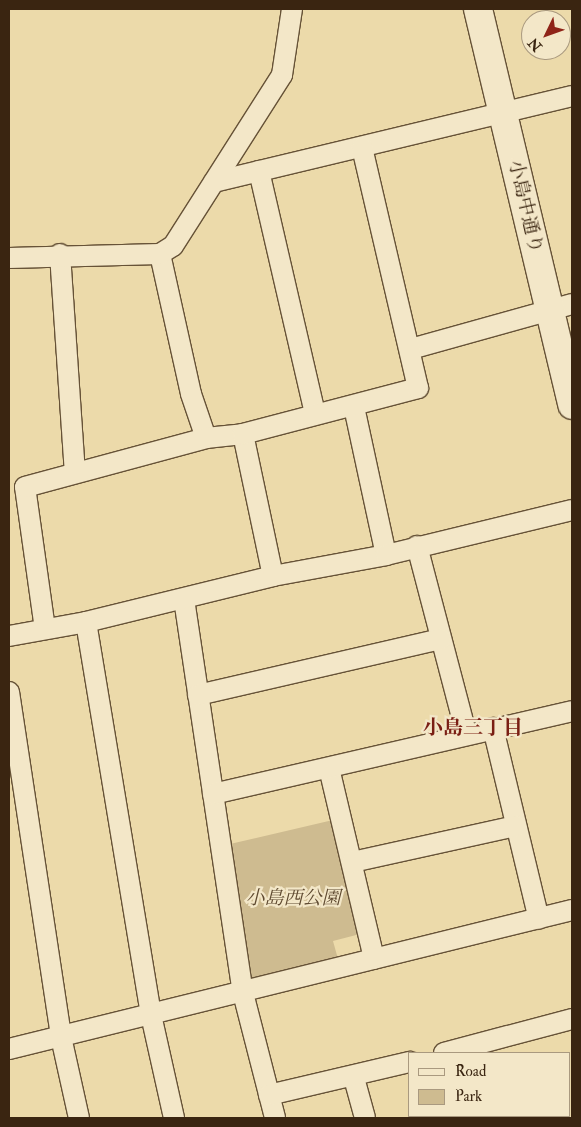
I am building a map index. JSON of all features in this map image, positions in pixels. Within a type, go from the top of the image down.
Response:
[{"type":"street","points":[[9,258],[60,254],[160,254],[173,246],[282,76],[292,9]]},
{"type":"street","name":"小島中通り","points":[[478,9],[503,113],[561,307],[572,405]]},
{"type":"street","points":[[214,182],[572,96]]},
{"type":"street","points":[[45,629],[25,487],[206,438],[243,434],[315,414],[354,407],[418,388],[411,349],[362,147]]},
{"type":"street","points":[[259,171],[315,414]]},
{"type":"street","points":[[60,254],[76,472]]},
{"type":"street","points":[[160,254],[191,394],[206,438]]},
{"type":"street","points":[[411,349],[561,307]]},
{"type":"street","points":[[354,407],[386,556]]},
{"type":"street","points":[[243,434],[273,576]]},
{"type":"street","points":[[9,636],[86,622],[273,576],[386,556],[417,546],[572,510]]},
{"type":"street","points":[[417,546],[466,733]]},
{"type":"street","points":[[184,599],[243,993],[275,1118]]},
{"type":"street","points":[[86,622],[151,1015],[174,1118]]},
{"type":"street","points":[[198,695],[441,639]]},
{"type":"street","points":[[9,692],[61,1037],[80,1118]]},
{"type":"street","points":[[213,794],[329,768],[466,733],[572,711]]},
{"type":"street","points":[[493,728],[539,919]]},
{"type":"street","points":[[329,768],[374,959]]},
{"type":"street","points":[[352,862],[516,826]]},
{"type":"street","points":[[9,1049],[572,911]]},
{"type":"street","points":[[448,1052],[572,1018]]},
{"type":"street","points":[[269,1095],[354,1078],[408,1063]]},
{"type":"street","points":[[354,1078],[365,1118]]},
{"type":"green space","name":"小島西公園","points":[[333,820],[360,934],[333,941],[338,959],[255,981],[246,974],[230,844]]},
{"type":"district","name":"小島三丁目","points":[[473,727]]}]
